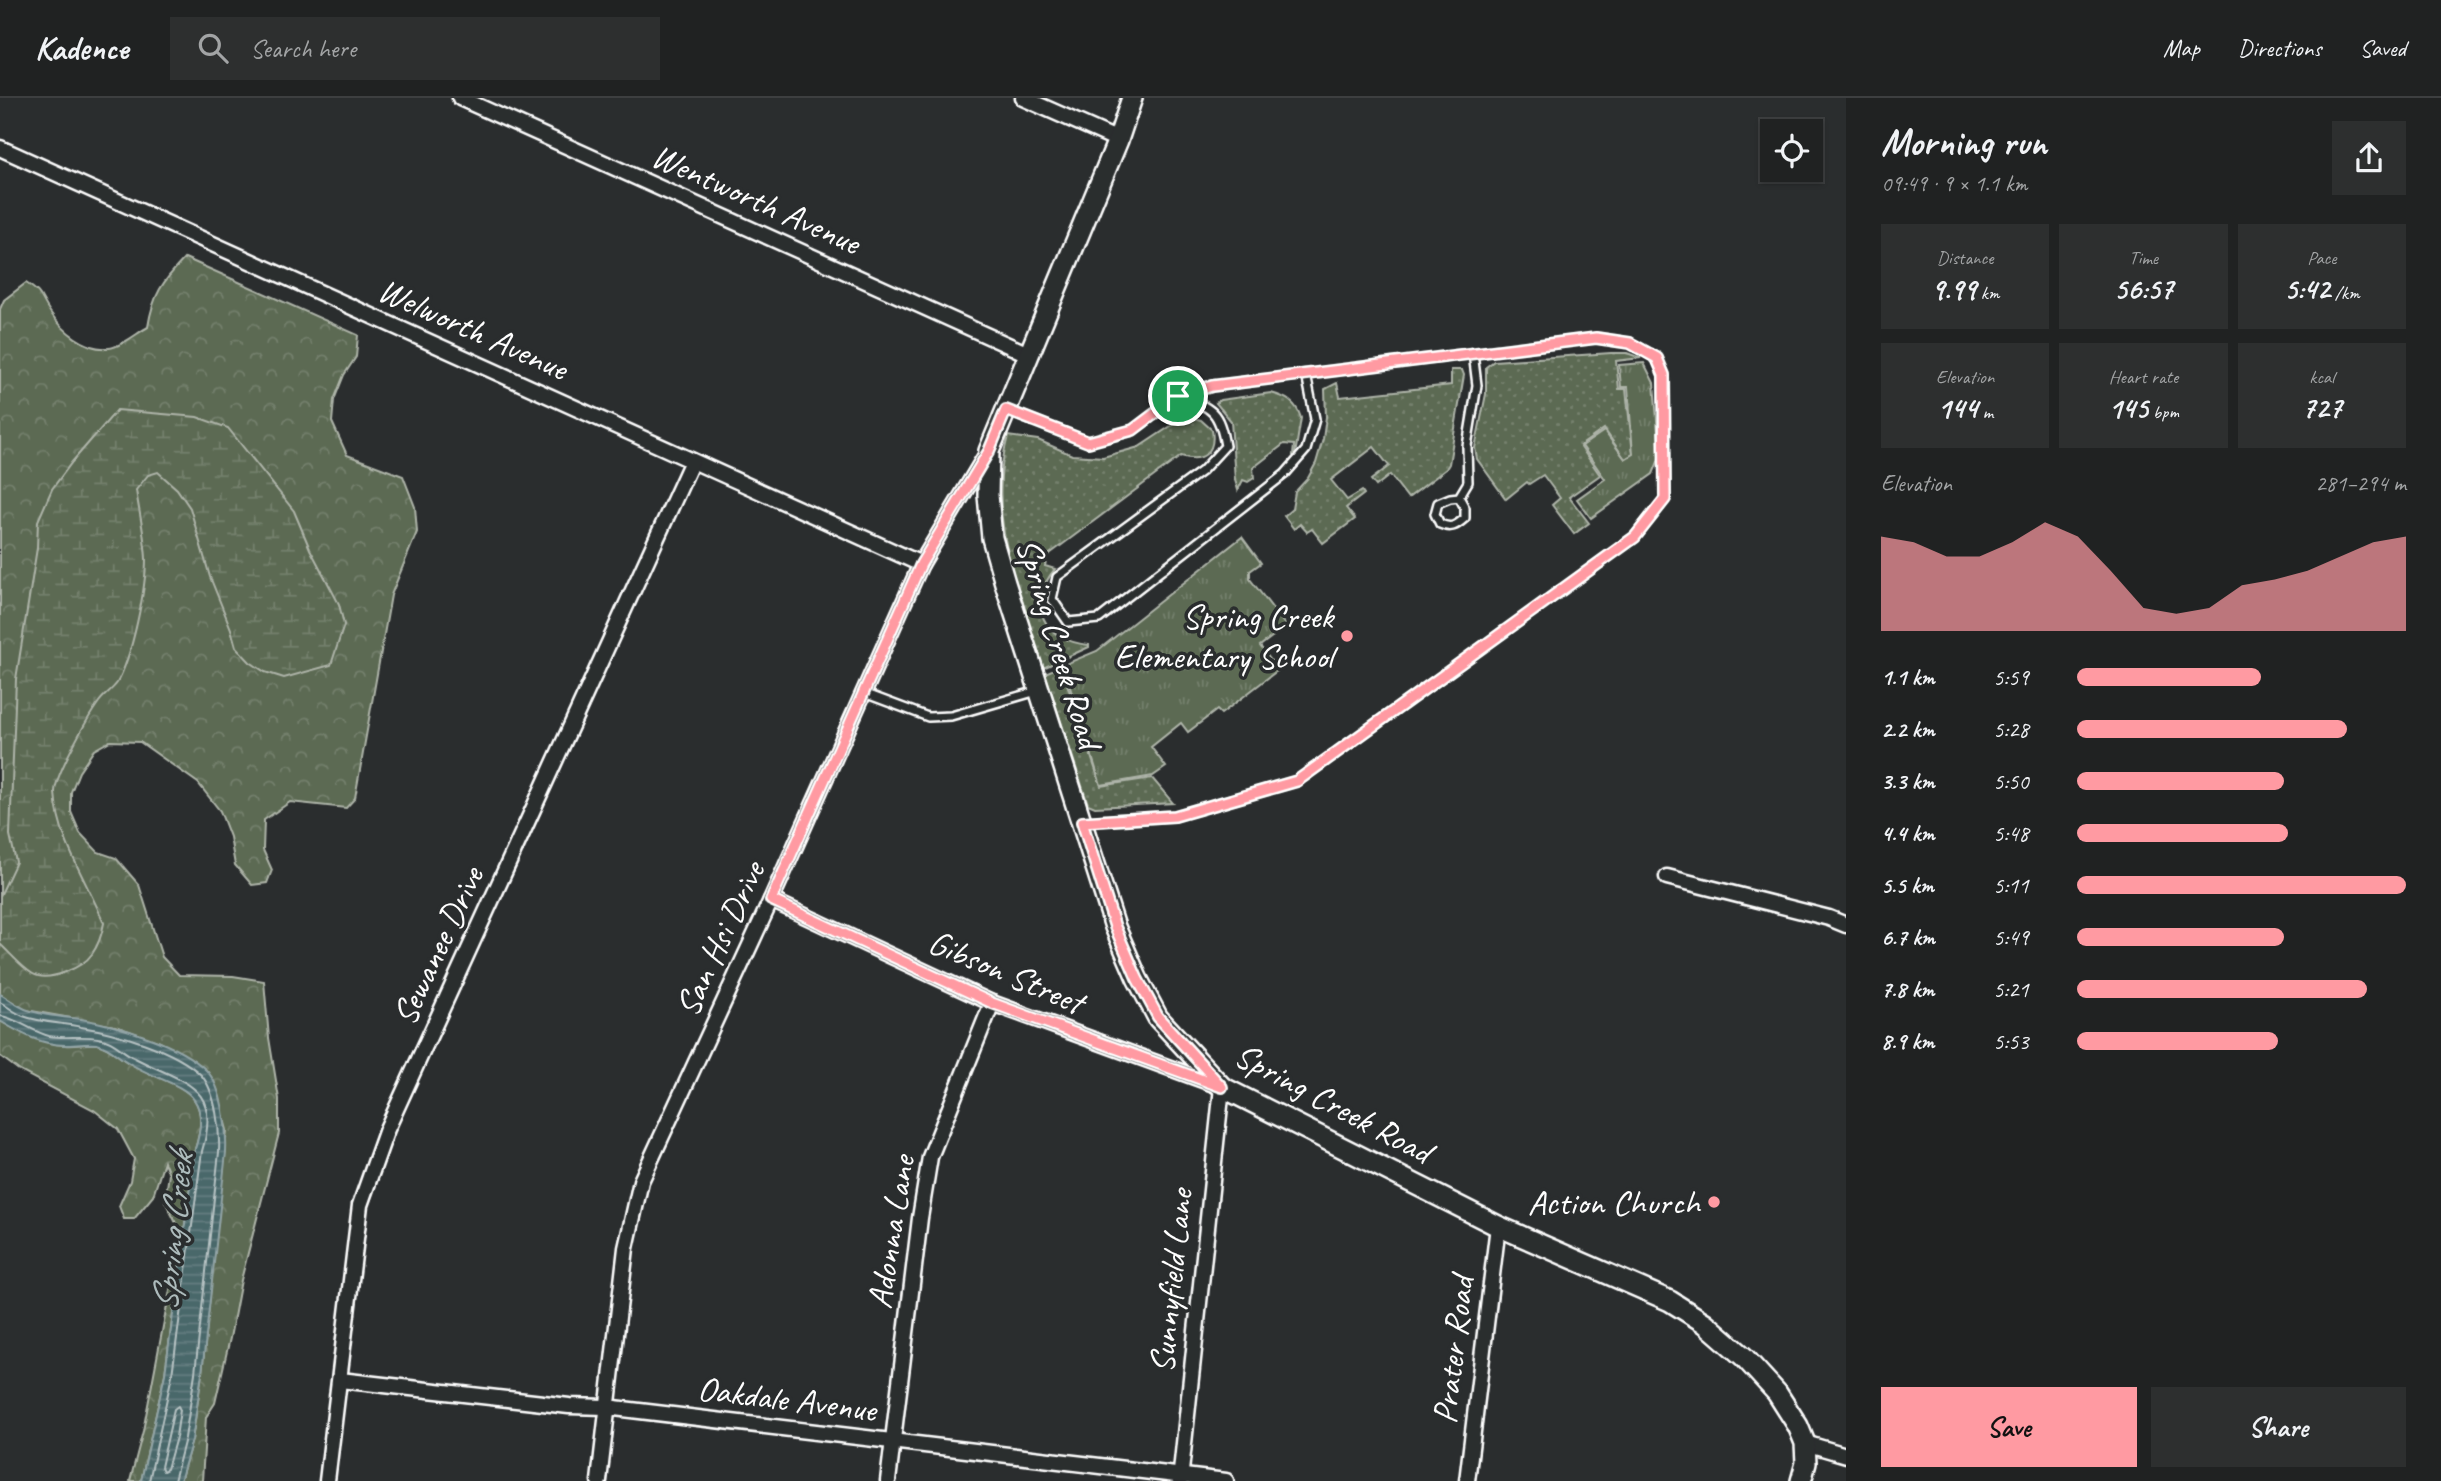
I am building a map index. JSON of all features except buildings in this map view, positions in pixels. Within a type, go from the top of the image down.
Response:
[{"type":"street","name":"Wentworth Avenue","points":[[460,98],[1028,354]]},
{"type":"street","points":[[1023,98],[1118,140]]},
{"type":"street","name":"Spring Creek Road","points":[[1132,98],[1118,140],[989,451],[988,495],[992,538],[1115,927],[1137,978],[1158,1017],[1222,1087],[1499,1226],[1670,1301],[1705,1323],[1744,1357],[1777,1393],[1798,1426],[1805,1443]]},
{"type":"street","name":"Welworth Avenue","points":[[0,148],[921,564]]},
{"type":"street","name":"San Hsi Drive","points":[[598,1481],[626,1248],[641,1181],[771,900],[921,564],[989,451]]},
{"type":"street","name":"Sewanee Drive","points":[[327,1481],[360,1205],[387,1129],[692,461]]},
{"type":"street","points":[[1667,877],[1829,918],[1846,925]]},
{"type":"street","name":"Gibson Street","points":[[771,900],[992,1003],[1222,1087]]},
{"type":"street","name":"Adonna Lane","points":[[888,1481],[930,1157],[992,1003]]},
{"type":"street","name":"Sunnyfield Lane","points":[[1180,1478],[1222,1087]]},
{"type":"street","name":"Prater Road","points":[[1467,1481],[1499,1226]]},
{"type":"street","name":"Oakdale Avenue","points":[[340,1380],[606,1408],[1180,1478],[1226,1481]]},
{"type":"street","points":[[1801,1481],[1806,1463],[1805,1443],[1846,1455]]},
{"type":"lane","points":[[1006,410],[1088,442],[1133,430],[1178,396],[1212,386],[1596,338],[1630,343],[1657,358],[1664,375],[1665,499],[1635,537],[1297,781],[1175,816],[1082,822]]},
{"type":"lane","points":[[1459,497],[1468,482],[1467,446],[1476,385],[1474,353]]},
{"type":"lane","points":[[1178,396],[1207,406],[1221,422],[1225,446],[1202,471],[1057,577],[1052,599],[1068,622],[1099,619],[1285,474],[1306,450],[1315,419],[1306,374]]},
{"type":"lane","points":[[1459,497],[1465,508],[1465,518],[1448,528],[1440,524],[1435,514],[1438,503],[1459,497]]},
{"type":"lane","points":[[863,693],[928,717],[951,716],[1039,690]]},
{"type":"green space","points":[[185,258],[358,335],[356,357],[344,375],[334,400],[332,422],[347,455],[403,476],[415,507],[417,532],[391,595],[355,798],[346,808],[290,802],[264,820],[263,850],[272,870],[267,883],[252,885],[235,865],[230,837],[220,811],[198,783],[140,742],[110,741],[94,750],[79,772],[71,792],[71,812],[80,833],[98,852],[116,858],[139,885],[162,957],[179,975],[233,976],[264,981],[269,1038],[279,1099],[279,1133],[241,1280],[215,1403],[206,1417],[202,1481],[180,1481],[192,1440],[202,1373],[227,1130],[214,1082],[207,1071],[191,1059],[160,1042],[115,1026],[26,1010],[0,994],[0,309],[4,300],[26,283],[39,293],[55,319],[75,338],[100,348],[114,347],[148,327],[160,290]]},
{"type":"green space","points":[[1627,353],[1641,358],[1616,361],[1619,389],[1626,389],[1633,454],[1625,459],[1604,429],[1580,446],[1600,475],[1569,497],[1589,523],[1574,534],[1552,505],[1560,498],[1543,475],[1529,484],[1527,482],[1506,499],[1477,459],[1475,448],[1486,394],[1486,367],[1494,361]]},
{"type":"green space","points":[[1644,363],[1654,383],[1660,457],[1653,474],[1591,518],[1577,499],[1605,479],[1582,446],[1604,431],[1625,459],[1633,454],[1628,387],[1621,387],[1619,365]]},
{"type":"green space","points":[[1451,370],[1462,370],[1464,375],[1446,469],[1408,498],[1390,475],[1376,486],[1371,480],[1389,466],[1374,447],[1331,480],[1347,500],[1362,491],[1364,494],[1346,508],[1355,519],[1323,543],[1312,529],[1307,532],[1300,524],[1294,529],[1284,516],[1292,509],[1295,492],[1308,478],[1316,463],[1326,417],[1325,389],[1337,383],[1340,397],[1451,385]]},
{"type":"green space","points":[[1271,393],[1290,401],[1299,412],[1301,418],[1295,455],[1294,445],[1284,444],[1253,468],[1254,478],[1248,482],[1243,480],[1238,490],[1231,421],[1216,403],[1220,400]]},
{"type":"green space","points":[[117,410],[197,417],[228,428],[294,511],[310,549],[339,604],[344,625],[331,665],[284,678],[265,672],[250,662],[236,647],[210,577],[190,508],[177,489],[158,472],[148,475],[136,490],[146,559],[141,605],[133,640],[117,683],[99,702],[80,733],[60,774],[55,793],[67,844],[104,923],[100,939],[88,959],[65,972],[40,976],[24,968],[0,944],[0,896],[16,862],[10,835],[16,679],[37,548],[38,521],[52,489]]},
{"type":"green space","points":[[1186,416],[1201,420],[1212,430],[1212,445],[1206,454],[1195,458],[1181,456],[1047,556],[1045,566],[1055,569],[1041,596],[1044,619],[1060,636],[1089,647],[1043,668],[1015,581],[1003,525],[1000,496],[1008,436],[1038,440],[1072,455],[1103,457],[1139,447]]},
{"type":"green space","points":[[1242,537],[1261,563],[1250,571],[1250,579],[1286,626],[1260,646],[1278,670],[1221,714],[1217,710],[1188,732],[1181,723],[1151,747],[1166,767],[1153,776],[1101,785],[1063,665],[1097,651]]},
{"type":"green space","points":[[1061,666],[1101,786],[1152,778],[1173,803],[1095,807],[1088,804],[1045,673]]},
{"type":"green space","points":[[0,1021],[39,1040],[65,1045],[102,1045],[129,1063],[186,1091],[199,1112],[200,1128],[165,1374],[141,1481],[130,1481],[143,1431],[179,1229],[165,1201],[169,1174],[164,1162],[153,1196],[134,1219],[124,1219],[119,1206],[130,1181],[134,1159],[118,1129],[94,1110],[20,1071],[0,1056]]},
{"type":"water","points":[[0,994],[34,1012],[112,1026],[165,1044],[206,1070],[212,1077],[220,1097],[225,1120],[226,1152],[202,1373],[192,1440],[180,1481],[141,1481],[165,1374],[200,1128],[199,1112],[186,1091],[129,1063],[102,1045],[48,1043],[31,1038],[0,1021]]},
{"type":"place","name":"Spring Creek Elementary School","points":[[1347,636]]},
{"type":"place","name":"Action Church","points":[[1714,1202]]},
{"type":"route","points":[[1596,338],[1630,343],[1657,358],[1664,375],[1665,499],[1635,537],[1297,781],[1175,816],[1082,822],[1115,927],[1137,978],[1158,1017],[1222,1087],[992,1003],[771,900],[921,564],[989,451],[1006,410],[1088,442],[1133,430],[1178,396],[1212,386],[1596,338]]},
{"type":"water label","name":"Spring Creek","points":[[172,1232]]}]
